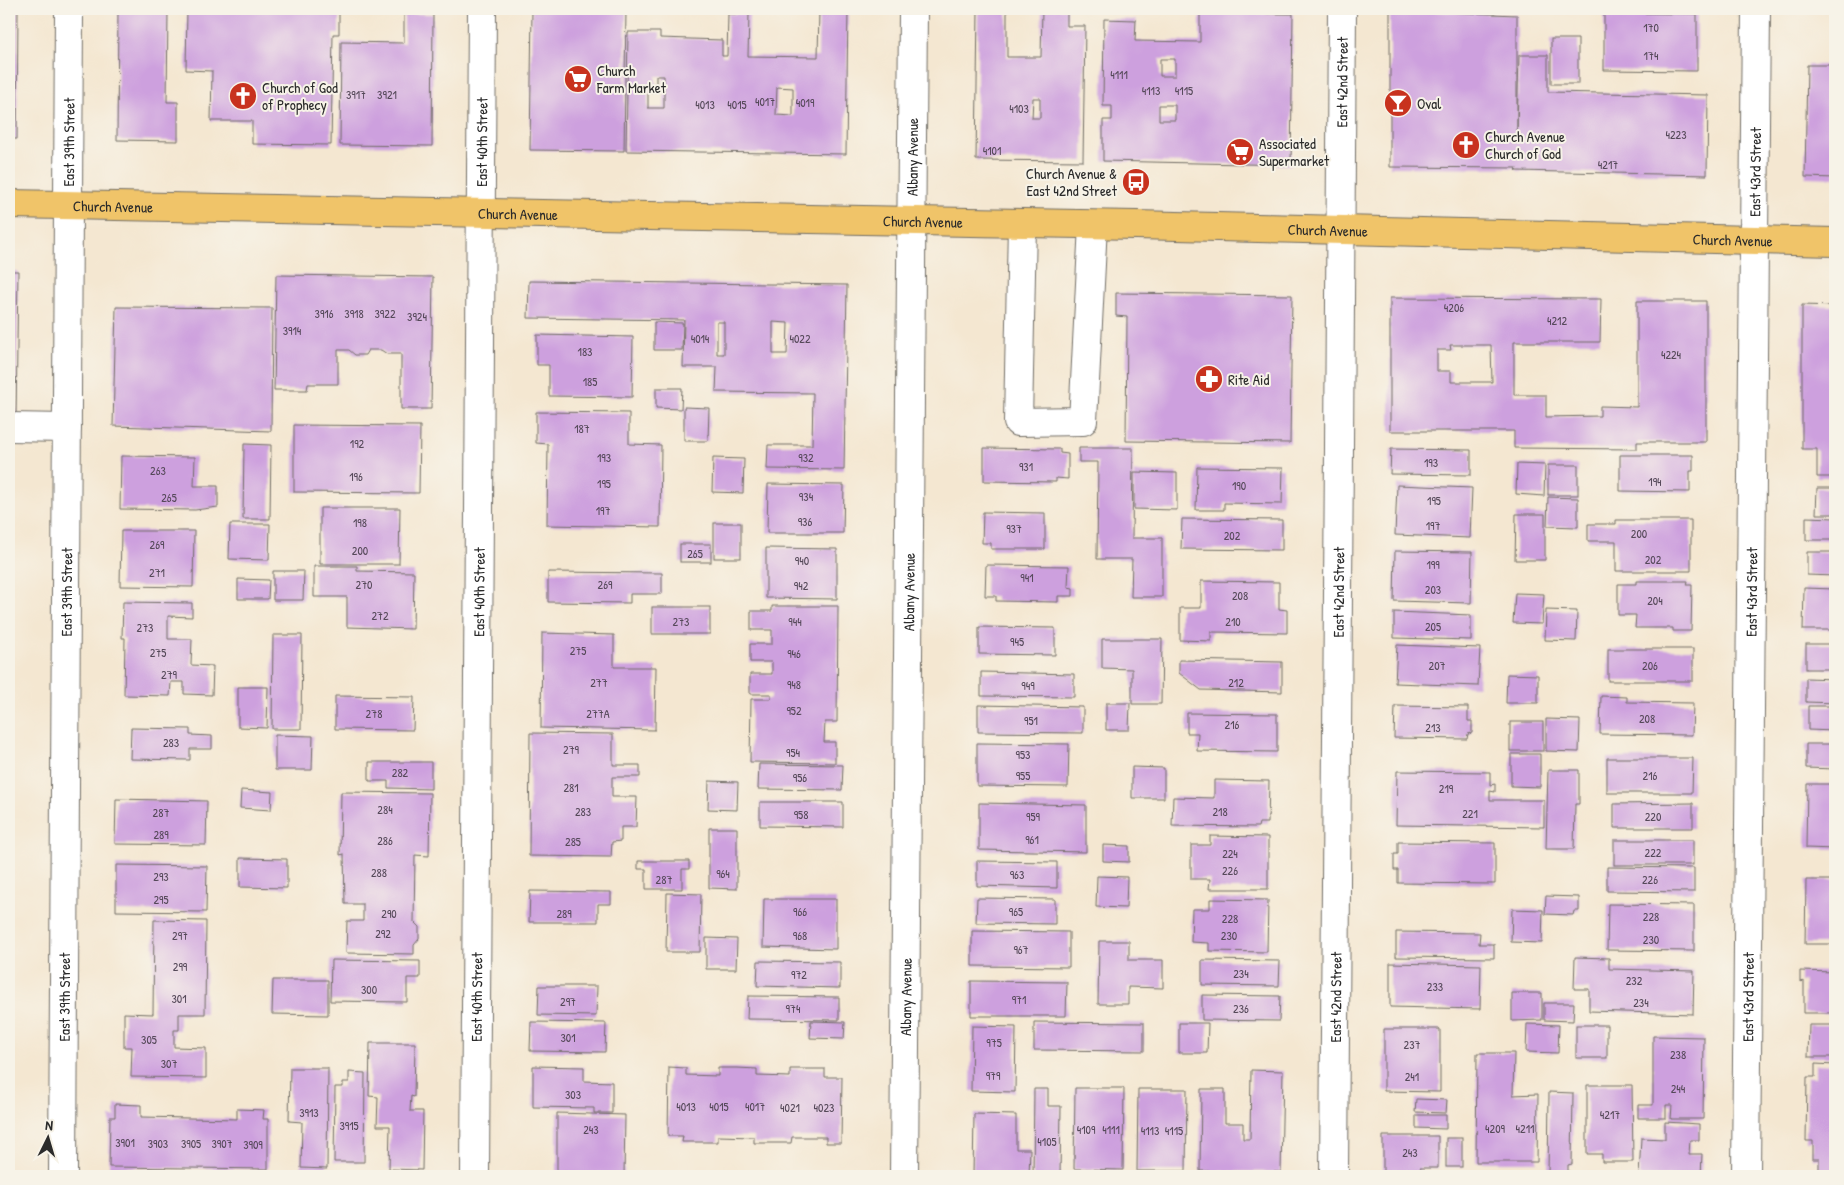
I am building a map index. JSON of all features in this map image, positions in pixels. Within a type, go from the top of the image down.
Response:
[{"type":"main road","name":"Church Avenue","points":[[9,204],[1093,224],[1835,242]]},
{"type":"street","name":"East 39th Street","points":[[63,1176],[69,9]]},
{"type":"street","name":"East 40th Street","points":[[476,1176],[482,9]]},
{"type":"street","name":"Albany Avenue","points":[[904,1176],[913,9]]},
{"type":"street","name":"East 42nd Street","points":[[1334,1176],[1342,9]]},
{"type":"street","name":"East 43rd Street","points":[[1746,1176],[1756,9]]},
{"type":"street","points":[[1022,224],[1018,422],[1084,421],[1093,224]]},
{"type":"street","points":[[9,427],[67,428]]},
{"type":"building","points":[[9,9],[18,9],[17,139],[9,139]]},
{"type":"building","points":[[187,9],[339,9],[339,34],[333,34],[331,145],[252,144],[252,121],[211,121],[212,71],[186,70]]},
{"type":"building","name":"Church Farm Market","points":[[532,9],[626,9],[624,151],[530,150]]},
{"type":"building","points":[[819,9],[848,9],[846,154],[626,151],[628,32],[660,32],[660,38],[722,40],[722,56],[727,56],[728,14],[749,14],[748,56],[818,57]],"holes":[[[656,76],[664,76],[664,108],[648,108],[648,92],[656,92]],[[777,87],[793,88],[793,116],[776,115]]]},
{"type":"building","points":[[978,9],[1007,9],[1007,57],[1041,57],[1042,9],[1067,9],[1067,26],[1085,26],[1083,161],[976,160]],"holes":[[[1033,98],[1040,98],[1040,118],[1032,118]]]},
{"type":"building","points":[[118,10],[168,10],[167,102],[178,102],[178,141],[117,140]]},
{"type":"building","points":[[1390,10],[1517,15],[1517,130],[1519,55],[1548,55],[1548,92],[1708,95],[1707,175],[1516,171],[1517,168],[1390,167]]},
{"type":"building","points":[[1200,13],[1293,14],[1291,165],[1103,161],[1103,120],[1112,120],[1112,106],[1103,106],[1104,19],[1136,20],[1135,41],[1200,42]],"holes":[[[1160,59],[1175,59],[1175,76],[1160,76]],[[1159,105],[1175,105],[1175,120],[1159,120]]]},
{"type":"building","points":[[1604,13],[1697,14],[1697,71],[1604,70]]},
{"type":"building","points":[[404,14],[433,14],[432,146],[340,145],[341,42],[404,43]]},
{"type":"building","points":[[1551,39],[1578,39],[1578,84],[1551,84]]},
{"type":"building","points":[[1807,65],[1835,65],[1835,178],[1805,177]]},
{"type":"building","points":[[9,271],[18,271],[16,421],[9,421]]},
{"type":"building","points":[[276,275],[433,277],[431,409],[401,409],[401,354],[387,354],[381,350],[368,350],[365,355],[355,355],[349,350],[338,350],[338,384],[308,384],[307,390],[274,390]]},
{"type":"building","points":[[529,281],[847,285],[844,470],[767,469],[768,445],[812,445],[813,393],[716,392],[717,367],[683,367],[684,320],[528,318]],"holes":[[[717,322],[724,322],[724,354],[717,354]],[[773,322],[788,323],[787,354],[773,354]]]},
{"type":"building","name":"Rite Aid","points":[[1116,293],[1292,295],[1290,443],[1126,441],[1127,317],[1116,316]]},
{"type":"building","points":[[1390,298],[1601,299],[1600,342],[1514,342],[1514,395],[1546,395],[1546,417],[1600,416],[1600,406],[1637,407],[1637,301],[1706,301],[1706,442],[1637,442],[1637,449],[1514,448],[1514,431],[1390,431]],"holes":[[[1450,345],[1491,345],[1492,382],[1451,382],[1451,371],[1437,371],[1437,350],[1451,350]]]},
{"type":"building","points":[[1802,305],[1835,306],[1835,477],[1817,477],[1817,449],[1802,449]]},
{"type":"building","points":[[116,307],[272,308],[271,431],[113,426]]},
{"type":"building","points":[[654,322],[683,323],[682,350],[654,350]]},
{"type":"building","points":[[537,335],[633,337],[632,397],[549,396],[549,365],[537,365]]},
{"type":"building","points":[[656,388],[682,388],[681,409],[656,408]]},
{"type":"building","points":[[684,407],[709,408],[708,441],[684,441]]},
{"type":"building","points":[[536,412],[629,413],[629,444],[661,445],[660,527],[547,525],[548,444],[536,443]]},
{"type":"building","points":[[294,425],[420,426],[419,493],[294,492]]},
{"type":"building","points":[[244,444],[271,445],[270,519],[243,519]]},
{"type":"building","points":[[9,446],[11,448],[11,457],[9,459]]},
{"type":"building","points":[[984,448],[1060,449],[1060,453],[1068,454],[1068,479],[1056,478],[1056,482],[984,481]]},
{"type":"building","points":[[1079,448],[1133,448],[1132,538],[1162,538],[1162,597],[1131,597],[1132,559],[1097,559],[1098,462],[1079,462]]},
{"type":"building","points":[[1391,449],[1471,450],[1471,475],[1390,474]]},
{"type":"building","points":[[1620,455],[1693,455],[1693,471],[1690,471],[1690,492],[1620,491]]},
{"type":"building","points":[[121,456],[195,457],[194,486],[218,486],[218,507],[195,510],[120,509]]},
{"type":"building","points":[[713,458],[744,459],[743,493],[712,492]]},
{"type":"building","points":[[1517,464],[1545,465],[1544,496],[1516,494]]},
{"type":"building","points":[[1548,465],[1578,465],[1578,495],[1548,495]]},
{"type":"building","points":[[1197,467],[1283,468],[1282,504],[1224,503],[1224,510],[1196,510]]},
{"type":"building","points":[[1134,472],[1177,473],[1177,510],[1134,509]]},
{"type":"building","points":[[768,484],[844,485],[843,533],[767,533]]},
{"type":"building","points":[[1397,485],[1472,488],[1470,538],[1395,535]]},
{"type":"building","points":[[1817,488],[1835,488],[1835,514],[1816,514]]},
{"type":"building","points":[[1548,497],[1578,498],[1578,527],[1547,526]]},
{"type":"building","points":[[320,508],[400,508],[399,564],[320,564]]},
{"type":"building","points":[[983,512],[1045,513],[1045,549],[991,549],[991,543],[982,543]]},
{"type":"building","points":[[1516,514],[1545,514],[1545,560],[1515,560]]},
{"type":"building","points":[[1806,517],[1835,518],[1835,540],[1806,540]]},
{"type":"building","points":[[1182,519],[1282,520],[1282,550],[1181,549]]},
{"type":"building","points":[[1616,520],[1691,520],[1691,571],[1616,571],[1616,541],[1588,541],[1588,524],[1616,524]]},
{"type":"building","points":[[714,523],[741,523],[741,558],[714,558]]},
{"type":"building","points":[[230,524],[270,524],[269,560],[229,559]]},
{"type":"building","points":[[121,531],[194,531],[193,587],[120,586]]},
{"type":"building","points":[[680,544],[711,544],[711,562],[680,562]]},
{"type":"building","points":[[766,548],[837,549],[837,599],[766,598]]},
{"type":"building","points":[[1395,551],[1472,552],[1471,603],[1394,601]]},
{"type":"building","points":[[1807,552],[1835,552],[1835,576],[1807,575]]},
{"type":"building","points":[[986,565],[1069,566],[1068,587],[1073,588],[1073,596],[1058,596],[1058,602],[996,601],[996,596],[985,596]]},
{"type":"building","points":[[314,566],[357,566],[357,571],[414,572],[413,629],[347,627],[347,597],[314,597]]},
{"type":"building","points":[[273,571],[304,571],[303,600],[273,600]]},
{"type":"building","points":[[548,572],[662,573],[662,594],[630,594],[630,603],[548,602]]},
{"type":"building","points":[[238,579],[269,580],[268,599],[238,599]]},
{"type":"building","points":[[1201,581],[1279,582],[1279,609],[1287,610],[1287,633],[1211,632],[1211,641],[1180,640],[1180,608],[1201,608]]},
{"type":"building","points":[[1636,581],[1688,581],[1687,585],[1692,585],[1691,631],[1673,631],[1673,628],[1635,628],[1636,615],[1618,615],[1618,584],[1636,584]]},
{"type":"building","points":[[1804,588],[1835,589],[1835,630],[1803,630]]},
{"type":"building","points":[[1515,593],[1544,594],[1542,624],[1513,623]]},
{"type":"building","points":[[123,602],[192,603],[192,617],[168,616],[168,639],[192,639],[191,665],[213,666],[212,695],[184,694],[184,682],[171,682],[170,696],[124,695],[125,638],[122,638]]},
{"type":"building","points":[[772,606],[838,606],[837,722],[825,722],[824,742],[835,742],[835,763],[750,762],[751,699],[771,699],[771,694],[750,694],[750,674],[772,674],[772,662],[750,662],[750,644],[772,644],[772,630],[751,630],[751,611],[772,611]]},
{"type":"building","points":[[652,607],[710,607],[710,634],[652,634]]},
{"type":"building","points":[[1546,610],[1577,611],[1576,641],[1545,640]]},
{"type":"building","points":[[1394,612],[1471,615],[1471,640],[1394,638]]},
{"type":"building","points":[[979,627],[1055,628],[1055,655],[979,654]]},
{"type":"building","points":[[542,633],[614,635],[614,667],[656,667],[655,730],[541,728]]},
{"type":"building","points":[[273,635],[302,635],[301,729],[272,729]]},
{"type":"building","points":[[1102,639],[1162,639],[1161,704],[1132,704],[1132,669],[1102,668]]},
{"type":"building","points":[[1806,644],[1835,644],[1835,669],[1806,669]]},
{"type":"building","points":[[1397,645],[1480,648],[1478,686],[1395,683]]},
{"type":"building","points":[[1608,649],[1693,649],[1693,681],[1608,681]]},
{"type":"building","points":[[1179,660],[1282,662],[1282,692],[1201,690],[1179,673]]},
{"type":"building","points":[[981,672],[1074,674],[1074,697],[981,696]]},
{"type":"building","points":[[1507,674],[1538,675],[1538,703],[1506,703]]},
{"type":"building","points":[[1806,678],[1835,679],[1835,703],[1806,702]]},
{"type":"building","points":[[238,687],[268,687],[267,728],[238,727]]},
{"type":"building","points":[[335,696],[414,697],[413,730],[335,729]]},
{"type":"building","points":[[1601,696],[1627,697],[1627,702],[1693,703],[1692,735],[1600,734]]},
{"type":"building","points":[[1106,703],[1130,703],[1129,730],[1106,730]]},
{"type":"building","points":[[978,705],[1083,707],[1083,733],[978,732]]},
{"type":"building","points":[[1395,706],[1468,707],[1468,721],[1472,721],[1472,733],[1468,734],[1467,739],[1394,738]]},
{"type":"building","points":[[1808,706],[1835,706],[1835,731],[1808,730]]},
{"type":"building","points":[[1187,713],[1277,714],[1277,752],[1197,751],[1198,733],[1187,733]]},
{"type":"building","points":[[1546,719],[1580,720],[1579,752],[1546,751]]},
{"type":"building","points":[[1510,722],[1543,722],[1543,751],[1510,751]]},
{"type":"building","points":[[131,728],[190,729],[190,735],[212,736],[212,749],[190,749],[190,760],[130,759]]},
{"type":"building","points":[[530,733],[613,734],[613,765],[640,765],[640,777],[612,777],[612,797],[637,797],[636,827],[621,827],[621,841],[612,842],[611,857],[529,856]]},
{"type":"building","points":[[275,735],[313,736],[312,770],[275,770]]},
{"type":"building","points":[[977,743],[1069,744],[1068,787],[977,786]]},
{"type":"building","points":[[1806,744],[1835,744],[1835,769],[1806,768]]},
{"type":"building","points":[[1511,754],[1540,754],[1540,787],[1511,786]]},
{"type":"building","points":[[1607,758],[1693,758],[1692,793],[1607,793]]},
{"type":"building","points":[[369,762],[431,762],[431,789],[388,788],[388,781],[369,781]]},
{"type":"building","points":[[759,764],[843,765],[842,790],[758,789]]},
{"type":"building","points":[[1132,767],[1164,768],[1164,798],[1132,798]]},
{"type":"building","points":[[1548,770],[1579,770],[1579,804],[1575,804],[1574,849],[1546,849]]},
{"type":"building","points":[[1397,771],[1490,772],[1490,785],[1495,784],[1495,792],[1490,791],[1490,800],[1544,800],[1544,827],[1396,825]]},
{"type":"building","points":[[1214,780],[1269,781],[1268,823],[1259,823],[1258,827],[1172,826],[1173,797],[1214,798]]},
{"type":"building","points":[[709,781],[738,782],[737,810],[708,809]]},
{"type":"building","points":[[1807,784],[1835,784],[1835,849],[1806,848]]},
{"type":"building","points":[[241,790],[272,792],[271,810],[240,808]]},
{"type":"building","points":[[341,792],[430,793],[429,856],[415,855],[414,922],[419,927],[419,939],[414,945],[414,954],[346,953],[347,921],[363,921],[363,904],[345,904],[344,854],[340,855]]},
{"type":"building","points":[[116,799],[207,801],[206,845],[115,844]]},
{"type":"building","points":[[760,802],[843,802],[843,827],[760,826]]},
{"type":"building","points":[[979,803],[1086,805],[1086,852],[979,850]]},
{"type":"building","points":[[1693,803],[1693,828],[1614,828],[1614,804]]},
{"type":"building","points":[[709,828],[737,828],[737,889],[709,888]]},
{"type":"building","points":[[1210,836],[1268,837],[1268,889],[1209,889],[1210,879],[1191,879],[1191,845],[1210,845]]},
{"type":"building","points":[[1614,840],[1693,840],[1693,865],[1614,865]]},
{"type":"building","points":[[1398,842],[1495,843],[1495,884],[1398,883],[1398,870],[1394,870],[1394,854],[1398,854]]},
{"type":"building","points":[[1103,845],[1129,846],[1129,862],[1103,861]]},
{"type":"building","points":[[240,858],[287,859],[287,888],[240,887]]},
{"type":"building","points":[[638,861],[689,861],[689,869],[682,869],[682,889],[646,889],[646,869],[638,869]]},
{"type":"building","points":[[977,861],[1057,862],[1057,888],[977,886]]},
{"type":"building","points":[[116,865],[207,866],[206,912],[116,911]]},
{"type":"building","points":[[1607,867],[1694,868],[1694,892],[1607,891]]},
{"type":"building","points":[[1097,876],[1127,877],[1126,908],[1096,907]]},
{"type":"building","points":[[1806,880],[1835,880],[1835,944],[1805,944]]},
{"type":"building","points":[[530,891],[611,892],[611,904],[598,904],[598,922],[529,922]]},
{"type":"building","points":[[667,893],[701,894],[700,952],[666,952]]},
{"type":"building","points":[[1546,896],[1579,897],[1579,911],[1574,911],[1573,915],[1545,914]]},
{"type":"building","points":[[977,898],[1055,899],[1055,924],[976,923]]},
{"type":"building","points":[[764,899],[836,899],[836,949],[763,947]]},
{"type":"building","points":[[1210,899],[1268,900],[1267,952],[1209,951],[1209,943],[1191,942],[1192,909],[1210,909]]},
{"type":"building","points":[[1608,904],[1694,905],[1694,951],[1607,950]]},
{"type":"building","points":[[1512,909],[1543,910],[1542,943],[1511,942]]},
{"type":"building","points":[[154,920],[206,921],[205,1014],[179,1014],[179,1030],[174,1030],[174,1047],[206,1048],[206,1078],[131,1077],[132,1047],[124,1047],[124,1013],[153,1014]]},
{"type":"building","points":[[972,931],[1069,932],[1069,967],[972,966]]},
{"type":"building","points":[[1396,932],[1480,933],[1479,944],[1494,944],[1494,958],[1396,957]]},
{"type":"building","points":[[706,938],[737,939],[736,969],[706,969]]},
{"type":"building","points":[[1099,941],[1129,941],[1129,960],[1163,960],[1163,988],[1128,987],[1128,1004],[1098,1004]]},
{"type":"building","points":[[1575,957],[1609,958],[1609,969],[1694,971],[1693,1014],[1589,1011],[1589,989],[1574,989]]},
{"type":"building","points":[[331,960],[420,961],[420,978],[407,978],[407,1002],[330,1001]]},
{"type":"building","points":[[1202,960],[1280,961],[1279,986],[1202,985]]},
{"type":"building","points":[[758,961],[840,962],[840,988],[757,986]]},
{"type":"building","points":[[1390,963],[1481,965],[1480,1009],[1390,1007]]},
{"type":"building","points":[[1800,971],[1835,972],[1835,1013],[1804,1013],[1804,981],[1800,982]]},
{"type":"building","points":[[273,980],[328,980],[328,1015],[272,1014]]},
{"type":"building","points":[[971,981],[1067,982],[1066,1016],[971,1016]]},
{"type":"building","points":[[539,986],[597,986],[596,1016],[538,1015]]},
{"type":"building","points":[[1512,993],[1542,993],[1542,1020],[1512,1021]]},
{"type":"building","points":[[1202,995],[1280,996],[1279,1021],[1202,1020]]},
{"type":"building","points":[[748,996],[839,997],[839,1020],[747,1019]]},
{"type":"building","points":[[1544,1003],[1574,1003],[1573,1021],[1544,1020]]},
{"type":"building","points":[[811,1021],[845,1022],[844,1039],[810,1038]]},
{"type":"building","points":[[531,1022],[606,1023],[605,1052],[530,1051]]},
{"type":"building","points":[[1034,1022],[1144,1023],[1144,1051],[1034,1050]]},
{"type":"building","points":[[1179,1023],[1208,1023],[1207,1053],[1179,1053]]},
{"type":"building","points":[[1527,1024],[1559,1025],[1558,1053],[1526,1052]]},
{"type":"building","points":[[1576,1025],[1607,1025],[1607,1058],[1576,1058]]},
{"type":"building","points":[[1809,1025],[1835,1025],[1835,1057],[1808,1057]]},
{"type":"building","points":[[972,1026],[1016,1027],[1015,1092],[971,1091]]},
{"type":"building","points":[[1384,1029],[1440,1029],[1440,1092],[1384,1091]]},
{"type":"building","points":[[1653,1036],[1704,1037],[1703,1119],[1671,1119],[1672,1105],[1666,1105],[1666,1118],[1638,1118],[1638,1105],[1653,1105]]},
{"type":"building","points":[[370,1043],[415,1043],[414,1097],[411,1096],[410,1111],[423,1111],[422,1170],[389,1169],[390,1126],[377,1126],[378,1097],[369,1096]]},
{"type":"building","points":[[1477,1053],[1514,1053],[1513,1095],[1538,1094],[1537,1162],[1476,1162]]},
{"type":"building","points":[[1815,1064],[1835,1065],[1835,1174],[1819,1174],[1819,1159],[1813,1159],[1813,1141],[1806,1141],[1807,1077],[1815,1077]]},
{"type":"building","points":[[533,1066],[584,1067],[584,1081],[612,1082],[612,1113],[594,1113],[594,1108],[533,1107]]},
{"type":"building","points":[[669,1067],[686,1068],[686,1075],[718,1076],[718,1068],[737,1068],[757,1069],[757,1076],[790,1077],[790,1069],[825,1069],[825,1077],[842,1077],[841,1143],[826,1143],[826,1137],[792,1137],[791,1143],[754,1143],[754,1137],[718,1136],[718,1142],[682,1142],[683,1136],[668,1136]]},
{"type":"building","points":[[290,1068],[328,1068],[327,1169],[301,1168],[302,1122],[289,1121]]},
{"type":"building","points":[[1251,1070],[1283,1071],[1281,1172],[1200,1171],[1201,1089],[1225,1089],[1225,1123],[1243,1123],[1243,1139],[1250,1139]]},
{"type":"building","points":[[349,1072],[365,1073],[364,1162],[334,1162],[335,1087],[343,1087],[343,1082],[349,1082]]},
{"type":"building","points":[[1587,1085],[1632,1085],[1633,1162],[1602,1162],[1602,1154],[1587,1154]]},
{"type":"building","points":[[1075,1088],[1124,1088],[1123,1170],[1074,1169]]},
{"type":"building","points":[[1034,1089],[1048,1089],[1048,1106],[1061,1106],[1060,1176],[1033,1176]]},
{"type":"building","points":[[1138,1089],[1187,1089],[1186,1171],[1137,1171]]},
{"type":"building","points":[[1549,1092],[1573,1093],[1572,1164],[1568,1165],[1568,1176],[1548,1176]]},
{"type":"building","points":[[1416,1099],[1447,1100],[1446,1113],[1415,1112]]},
{"type":"building","points":[[115,1104],[141,1105],[141,1117],[237,1119],[237,1109],[264,1110],[263,1119],[268,1119],[268,1169],[109,1167],[110,1117],[115,1117]]},
{"type":"building","points":[[557,1113],[625,1115],[624,1176],[557,1175]]},
{"type":"building","points":[[974,1114],[1016,1115],[1016,1149],[1030,1149],[1029,1176],[973,1176]]},
{"type":"building","points":[[1416,1115],[1446,1115],[1446,1129],[1416,1128]]},
{"type":"building","points":[[1665,1122],[1699,1124],[1699,1140],[1690,1140],[1689,1154],[1702,1154],[1701,1176],[1639,1176],[1641,1138],[1665,1139]]},
{"type":"building","points":[[1383,1136],[1438,1136],[1438,1168],[1420,1168],[1420,1176],[1383,1176]]},
{"type":"building","points":[[1446,1138],[1462,1138],[1462,1167],[1446,1167]]},
{"type":"place","name":"Church Farm Market","points":[[578,79]]},
{"type":"place","name":"Church of God of Prophecy","points":[[243,96]]},
{"type":"place","name":"Oval","points":[[1398,103]]},
{"type":"place","name":"Church Avenue Church of God","points":[[1466,145]]},
{"type":"place","name":"Associated Supermarket","points":[[1240,152]]},
{"type":"place","name":"Church Avenue & East 42nd Street","points":[[1136,182]]},
{"type":"place","name":"Rite Aid","points":[[1209,379]]}]
